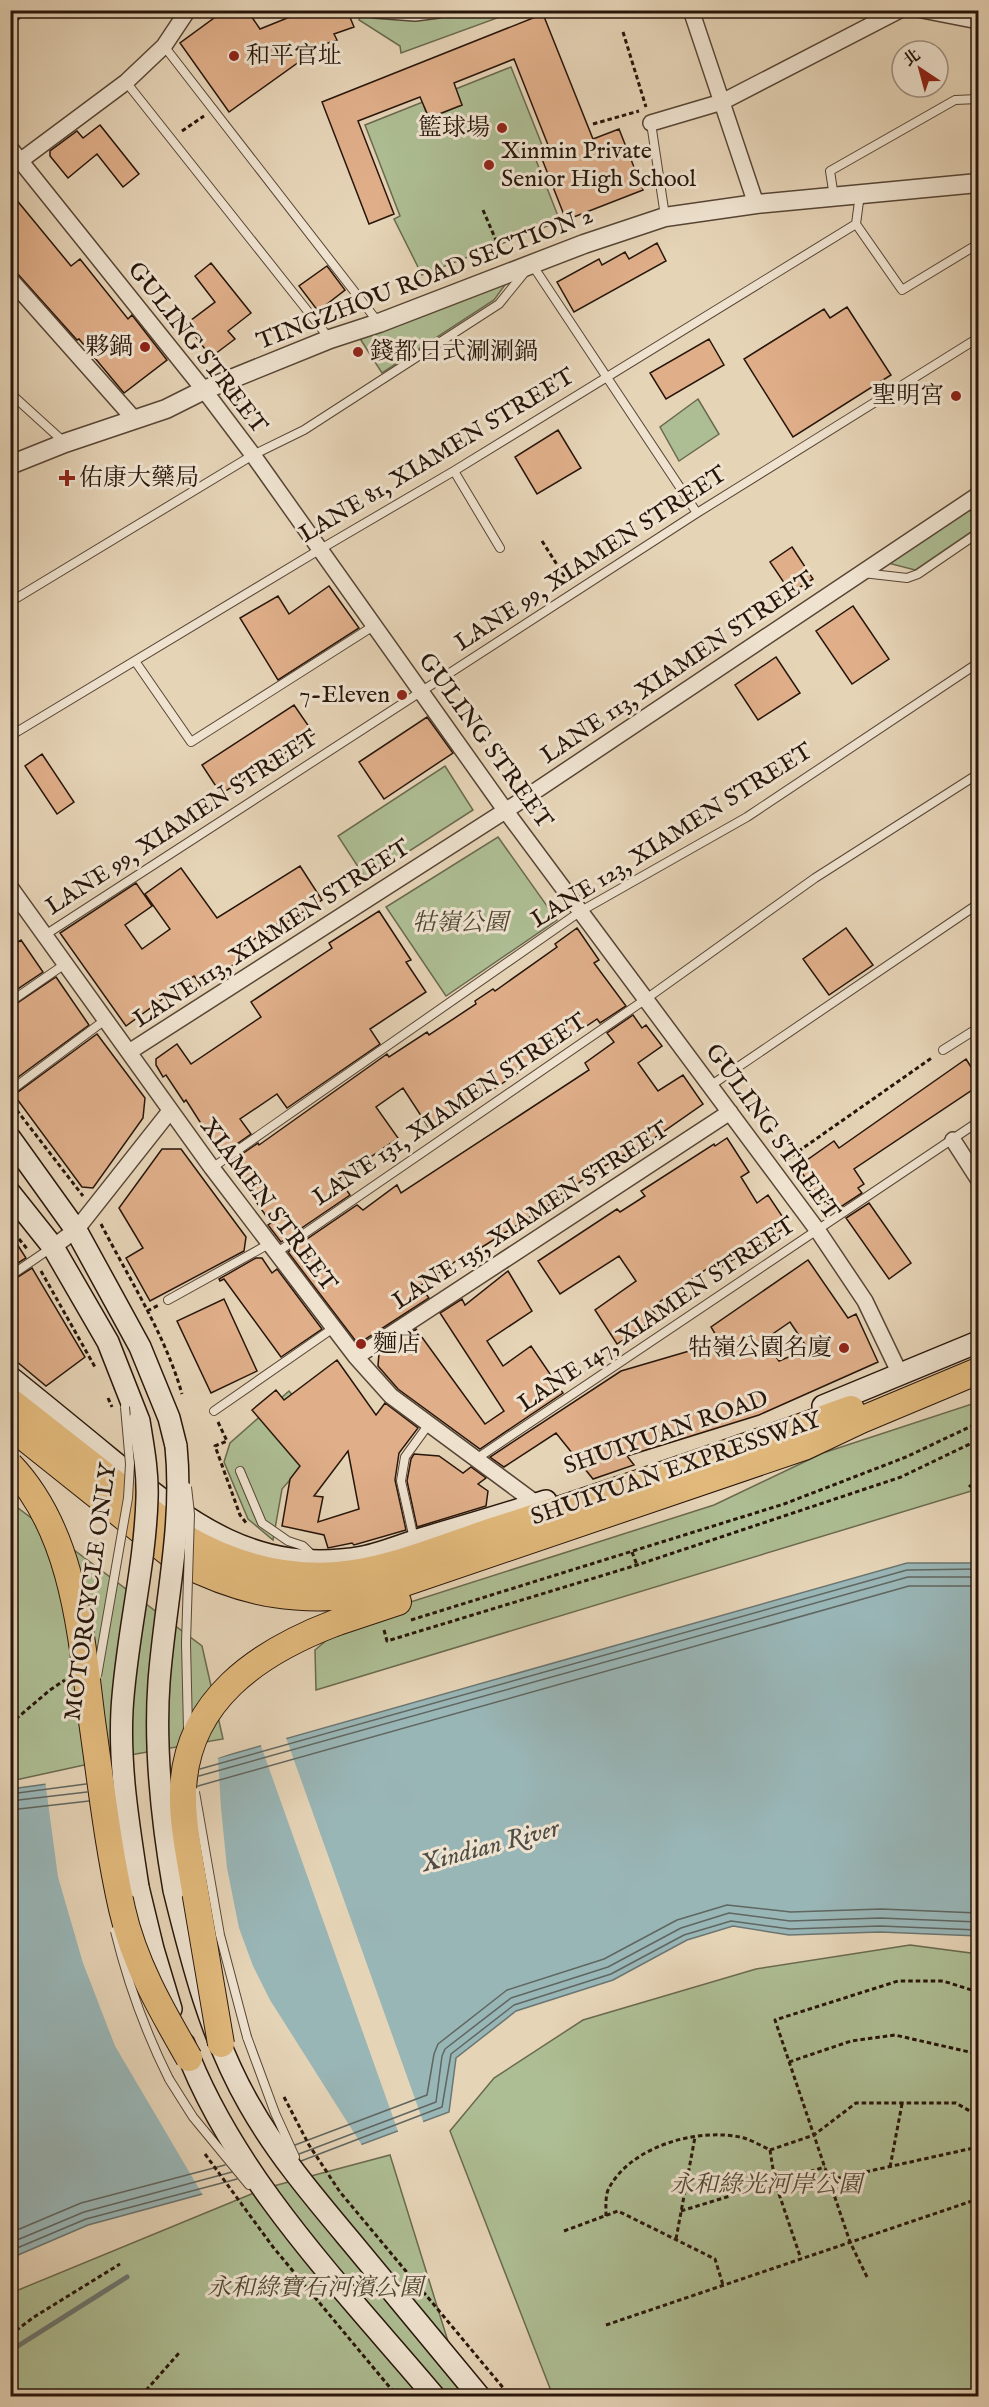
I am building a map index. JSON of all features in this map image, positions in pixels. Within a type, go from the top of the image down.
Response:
[{"type":"highway","name":"SHUIYUAN EXPRESSWAY","points":[[369,1574],[690,1467],[856,1407],[978,1355]]},
{"type":"highway","points":[[221,2044],[187,1842],[183,1792],[185,1767],[193,1741],[217,1699],[260,1660],[304,1635],[701,1500],[755,1479],[804,1447],[861,1420],[978,1371]]},
{"type":"highway","points":[[10,1401],[182,1536],[207,1551],[240,1563],[305,1575],[369,1574],[804,1447]]},
{"type":"highway","points":[[10,1426],[69,1449]]},
{"type":"highway","points":[[10,1465],[19,1474],[48,1520],[69,1578],[81,1640],[105,1817],[122,1912],[137,1957],[158,2005],[189,2058]]},
{"type":"main road","points":[[10,1138],[76,1230],[140,1347],[169,1418],[178,1448],[179,1517],[158,1707],[158,1753],[174,1890],[200,1987],[221,2044],[254,2112],[275,2146],[479,2397]]},
{"type":"main road","points":[[10,1193],[53,1248],[108,1342],[145,1456],[147,1496],[125,1680],[122,1732],[125,1788],[138,1887],[165,1993],[189,2058],[215,2111],[248,2168],[290,2225],[434,2397]]},
{"type":"main road","name":"SHUIYUAN ROAD","points":[[69,1449],[229,1542],[292,1559],[318,1561],[369,1574],[414,1541],[686,1456],[901,1376],[978,1342]]},
{"type":"main road","points":[[10,1377],[69,1449]]},
{"type":"street","points":[[15,163],[126,82],[164,46],[189,10]]},
{"type":"street","points":[[375,10],[385,13],[432,11]]},
{"type":"street","points":[[691,10],[756,204]]},
{"type":"street","points":[[651,123],[722,102],[900,10]]},
{"type":"street","points":[[922,10],[978,21]]},
{"type":"street","name":"GULING STREET","points":[[10,148],[15,163],[204,390],[253,455],[375,625],[420,692],[818,1231],[865,1301],[901,1376]]},
{"type":"street","name":"TINGZHOU ROAD SECTION 2","points":[[10,465],[166,410],[204,390],[330,339],[379,323],[584,244],[665,217],[756,204],[978,183]]},
{"type":"street","points":[[10,279],[135,420]]},
{"type":"street","name":"LANE 113, XIAMEN STREET","points":[[129,1052],[506,810],[978,495]]},
{"type":"street","name":"XIAMEN STREET","points":[[10,887],[170,1111],[332,1329],[391,1396],[537,1504]]},
{"type":"street","points":[[53,1248],[76,1230],[170,1111]]},
{"type":"street","name":"LANE 135, XIAMEN STREET","points":[[356,1357],[730,1112]]},
{"type":"street","points":[[953,1140],[978,1179]]},
{"type":"lane","points":[[164,46],[379,323]]},
{"type":"lane","points":[[126,82],[330,339]]},
{"type":"lane","points":[[834,197],[830,171],[955,100],[978,99]]},
{"type":"lane","points":[[651,123],[665,217]]},
{"type":"lane","points":[[860,194],[856,224],[902,290],[978,244]]},
{"type":"lane","name":"LANE 81, XIAMEN STREET","points":[[10,736],[454,471],[856,224]]},
{"type":"lane","points":[[10,602],[253,455],[304,430],[499,304],[532,264],[697,513]]},
{"type":"lane","name":"LANE 99, XIAMEN STREET","points":[[45,935],[697,513],[978,338]]},
{"type":"lane","points":[[10,393],[65,444]]},
{"type":"lane","points":[[454,471],[500,548]]},
{"type":"lane","points":[[861,572],[907,579],[978,534]]},
{"type":"lane","points":[[135,661],[191,742],[375,625]]},
{"type":"lane","name":"LANE 123, XIAMEN STREET","points":[[212,1168],[581,911],[747,817],[978,663]]},
{"type":"lane","name":"LANE 131, XIAMEN STREET","points":[[168,1300],[272,1248],[646,999],[815,878],[978,774]]},
{"type":"lane","points":[[710,1086],[978,904]]},
{"type":"lane","points":[[10,1002],[65,964]]},
{"type":"lane","points":[[10,1091],[105,1020]]},
{"type":"lane","points":[[943,1050],[978,1028]]},
{"type":"lane","name":"LANE 147, XIAMEN STREET","points":[[476,1459],[978,1122]]},
{"type":"lane","points":[[10,1276],[53,1248]]},
{"type":"lane","points":[[214,1411],[332,1329]]},
{"type":"lane","name":"MOTORCYCLE ONLY","points":[[92,1789],[94,1699],[102,1639],[128,1498],[132,1414]]},
{"type":"lane","points":[[414,1541],[402,1473],[405,1457],[429,1424]]},
{"type":"lane","points":[[178,1448],[190,1514],[186,1643],[189,1753],[220,1935],[229,1974],[259,2071],[294,2155],[322,2206]]},
{"type":"lane","points":[[240,1471],[262,1522],[288,1541],[303,1546],[318,1561]]},
{"type":"lane","points":[[114,1925],[133,1999],[150,2042],[169,2079],[193,2117],[219,2151],[290,2225]]},
{"type":"path","points":[[593,124],[647,109],[623,32]]},
{"type":"path","points":[[171,139],[213,109]]},
{"type":"path","points":[[483,210],[501,252]]},
{"type":"path","points":[[542,541],[575,594]]},
{"type":"path","points":[[772,1170],[943,1050]]},
{"type":"path","points":[[10,1102],[87,1202]]},
{"type":"path","points":[[26,1248],[35,1260],[96,1371]]},
{"type":"path","points":[[104,1389],[108,1398]]},
{"type":"path","points":[[214,1411],[226,1441],[215,1446],[240,1515]]},
{"type":"path","points":[[406,1622],[784,1504],[906,1457],[978,1423]]},
{"type":"path","points":[[384,1629],[387,1641],[637,1565],[901,1477],[978,1440]]},
{"type":"path","points":[[969,1485],[978,1493]]},
{"type":"path","points":[[632,1552],[637,1565]]},
{"type":"path","points":[[867,2277],[850,2242],[775,2020],[898,1981],[943,1981],[978,1992]]},
{"type":"path","points":[[789,2062],[851,2041],[895,2035],[978,2054]]},
{"type":"path","points":[[283,2094],[309,2145],[340,2192],[510,2397]]},
{"type":"path","points":[[606,2216],[608,2189],[628,2166],[668,2142],[717,2135],[746,2139],[770,2150],[814,2135],[856,2103],[956,2103],[975,2114],[978,2120]]},
{"type":"path","points":[[890,2167],[902,2103]]},
{"type":"path","points":[[676,2240],[695,2137]]},
{"type":"path","points":[[829,2180],[978,2147]]},
{"type":"path","points":[[770,2150],[775,2182],[801,2259]]},
{"type":"path","points":[[204,2153],[273,2247],[398,2397]]},
{"type":"path","points":[[681,2211],[825,2167]]},
{"type":"path","points":[[606,2325],[978,2199]]},
{"type":"path","points":[[564,2230],[618,2211],[715,2259],[723,2285]]},
{"type":"path","points":[[10,2335],[34,2317],[120,2264]]},
{"type":"path","points":[[141,2397],[179,2354]]},
{"type":"green space","points":[[363,11],[415,17],[443,16],[463,11],[516,11],[401,53],[400,46],[359,20]]},
{"type":"green space","points":[[511,67],[544,150],[534,155],[560,221],[422,275],[394,219],[400,216],[365,125]],"holes":[[[457,93],[462,105],[428,118],[424,106]]]},
{"type":"green space","points":[[510,278],[494,300],[382,373],[359,337]]},
{"type":"green space","points":[[698,399],[719,434],[679,461],[660,427]]},
{"type":"green space","points":[[964,509],[978,513],[978,527],[915,570],[884,562]]},
{"type":"green space","name":"牯嶺公園","points":[[445,766],[473,810],[366,879],[338,836]]},
{"type":"green space","name":"牯嶺公園","points":[[498,837],[557,920],[446,996],[386,907]]},
{"type":"green space","points":[[289,1391],[328,1436],[282,1489],[273,1540],[248,1519],[224,1462],[230,1443]]},
{"type":"green space","points":[[978,1402],[978,1489],[316,1690],[315,1650],[348,1622],[714,1505],[823,1453]]},
{"type":"green space","points":[[10,1502],[202,1646],[223,1739],[130,1755],[11,1781]]},
{"type":"green space","name":"永和綠光河岸公園","points":[[910,1945],[978,1954],[978,2396],[553,2396],[450,2131],[494,2078],[583,2020],[756,1969]]},
{"type":"green space","name":"永和綠寶石河濱公園","points":[[390,2155],[465,2396],[11,2396],[11,2293],[266,2188]]},
{"type":"water","name":"Xindian River","points":[[907,1563],[978,1563],[978,1936],[880,1932],[789,1935],[733,1926],[687,1940],[613,1980],[516,2011],[456,2058],[449,2112],[298,2168],[88,2225],[11,2258],[11,1789],[200,1763]]},
{"type":"pier","points":[[285,1735],[424,2124],[399,2134],[260,1743],[218,1758],[227,1868],[239,1928],[253,1966],[270,2000],[363,2147],[299,2171],[204,2197],[115,2046],[83,1963],[58,1877],[45,1780],[199,1760]]},
{"type":"building","name":"和平官址","points":[[225,10],[247,10],[260,29],[307,10],[347,10],[354,27],[334,34],[337,40],[316,47],[317,49],[229,112],[180,43]]},
{"type":"building","points":[[543,14],[593,139],[619,129],[643,190],[566,220],[542,159],[552,155],[514,59],[454,83],[462,105],[429,118],[420,97],[358,121],[394,214],[369,224],[322,102]]},
{"type":"building","points":[[100,125],[139,174],[123,187],[97,154],[68,178],[50,156],[50,151],[77,131],[83,138]]},
{"type":"building","points":[[10,192],[71,266],[80,259],[128,319],[132,315],[167,360],[124,393],[79,339],[77,340],[17,273],[10,270]]},
{"type":"building","points":[[657,243],[666,261],[574,312],[557,282],[599,259],[602,265],[625,252],[629,259]]},
{"type":"building","points":[[211,263],[251,313],[228,331],[235,339],[211,357],[186,324],[215,302],[195,276]]},
{"type":"building","points":[[327,266],[345,290],[318,311],[299,286]]},
{"type":"building","points":[[847,307],[891,375],[793,437],[744,359],[824,309],[830,318]]},
{"type":"building","points":[[709,339],[724,365],[666,399],[650,373]]},
{"type":"building","points":[[558,430],[581,468],[537,494],[515,457]]},
{"type":"building","points":[[792,547],[813,579],[791,593],[770,562]]},
{"type":"building","points":[[329,586],[359,628],[278,680],[240,618],[278,596],[289,614]]},
{"type":"building","points":[[853,606],[889,659],[852,684],[816,631]]},
{"type":"building","points":[[776,657],[800,693],[758,720],[735,685]]},
{"type":"building","points":[[294,705],[314,734],[221,794],[202,765]]},
{"type":"building","points":[[427,717],[453,753],[384,799],[359,762]]},
{"type":"building","points":[[42,754],[74,802],[57,814],[25,766]]},
{"type":"building","points":[[300,866],[322,900],[281,926],[279,923],[241,948],[247,956],[201,986],[194,976],[126,1026],[60,933],[136,883],[152,906],[125,925],[142,949],[170,929],[145,894],[181,868],[217,918]]},
{"type":"building","points":[[379,911],[411,960],[406,962],[426,992],[370,1029],[380,1044],[287,1108],[277,1094],[240,1119],[251,1134],[221,1155],[186,1100],[184,1102],[166,1075],[163,1077],[156,1065],[156,1059],[177,1044],[191,1064],[261,1017],[251,1002],[332,948],[329,943]]},
{"type":"building","points":[[577,928],[599,960],[594,963],[626,1006],[600,1023],[597,1019],[447,1121],[445,1118],[429,1128],[403,1088],[376,1107],[398,1138],[339,1179],[350,1195],[281,1242],[268,1225],[271,1223],[229,1163],[258,1143],[259,1145],[387,1054],[389,1057],[427,1032],[429,1035],[476,1004],[475,1001],[493,989],[495,991],[557,947],[555,944]]},
{"type":"building","points":[[846,928],[873,965],[829,995],[803,959]]},
{"type":"building","points":[[21,940],[43,972],[10,994],[10,947]]},
{"type":"building","points":[[56,977],[89,1025],[10,1083],[10,1008]]},
{"type":"building","points":[[633,1015],[642,1028],[646,1025],[662,1046],[638,1063],[658,1091],[683,1075],[703,1104],[627,1157],[624,1155],[606,1165],[551,1201],[552,1203],[468,1256],[466,1254],[420,1286],[429,1298],[358,1344],[288,1252],[357,1205],[363,1210],[397,1185],[401,1193],[589,1070],[585,1063],[614,1042],[607,1033]]},
{"type":"building","points":[[97,1034],[145,1098],[143,1118],[93,1188],[82,1187],[14,1095]]},
{"type":"building","points":[[966,1059],[978,1078],[978,1086],[854,1169],[864,1184],[858,1188],[862,1193],[839,1208],[836,1204],[831,1207],[826,1201],[823,1203],[802,1173],[804,1171],[800,1165],[834,1141],[839,1148]]},
{"type":"building","points":[[727,1138],[749,1172],[741,1177],[757,1203],[768,1195],[788,1225],[758,1248],[756,1246],[711,1273],[708,1268],[651,1308],[657,1317],[617,1344],[595,1310],[636,1281],[619,1256],[560,1294],[538,1261],[617,1209],[620,1212],[645,1196],[641,1191]]},
{"type":"building","points":[[162,1149],[181,1149],[246,1237],[244,1251],[150,1301],[126,1258],[143,1248],[119,1208]]},
{"type":"building","points":[[869,1203],[911,1263],[889,1279],[846,1218]]},
{"type":"building","points":[[10,1233],[26,1258],[10,1268]]},
{"type":"building","points":[[256,1258],[262,1258],[272,1273],[277,1269],[322,1329],[281,1357],[224,1279],[220,1281],[219,1279]]},
{"type":"building","points":[[808,1260],[848,1318],[856,1314],[878,1362],[759,1415],[627,1456],[634,1465],[593,1479],[556,1433],[504,1467],[490,1457],[621,1371],[720,1342],[711,1327]],"holes":[[[790,1322],[808,1349],[779,1361],[764,1340]]]},
{"type":"building","points":[[32,1268],[85,1357],[46,1386],[10,1356],[10,1282]]},
{"type":"building","points":[[508,1271],[532,1311],[487,1341],[503,1366],[531,1346],[563,1393],[480,1449],[398,1389],[378,1366],[379,1353],[416,1329],[485,1424],[504,1411],[440,1313],[462,1299],[465,1305]]},
{"type":"building","points":[[224,1299],[257,1371],[211,1393],[177,1321]]},
{"type":"building","points":[[337,1360],[376,1415],[385,1403],[418,1428],[399,1453],[395,1480],[406,1530],[354,1545],[352,1543],[328,1548],[324,1535],[282,1526],[290,1479],[300,1466],[252,1410],[276,1390],[284,1400]],"holes":[[[348,1451],[359,1509],[318,1522],[323,1497],[314,1496]]]},
{"type":"building","points":[[414,1454],[439,1456],[463,1473],[471,1467],[486,1478],[478,1484],[488,1491],[486,1506],[417,1527],[407,1481]]},
{"type":"waterway","points":[[10,2351],[127,2277]]},
{"type":"place","name":"和平官址","points":[[234,56]]},
{"type":"place","name":"籃球場","points":[[502,128]]},
{"type":"place","name":"Xinmin Private Senior High School","points":[[489,165]]},
{"type":"place","name":"夥鍋","points":[[145,347]]},
{"type":"place","name":"錢都日式涮涮鍋","points":[[358,352]]},
{"type":"place","name":"聖明宮","points":[[956,396]]},
{"type":"place","name":"佑康大藥局","points":[[67,478]]},
{"type":"place","name":"7-Eleven","points":[[402,695]]},
{"type":"place","name":"麵店","points":[[361,1344]]},
{"type":"place","name":"牯嶺公園名廈","points":[[844,1348]]}]
